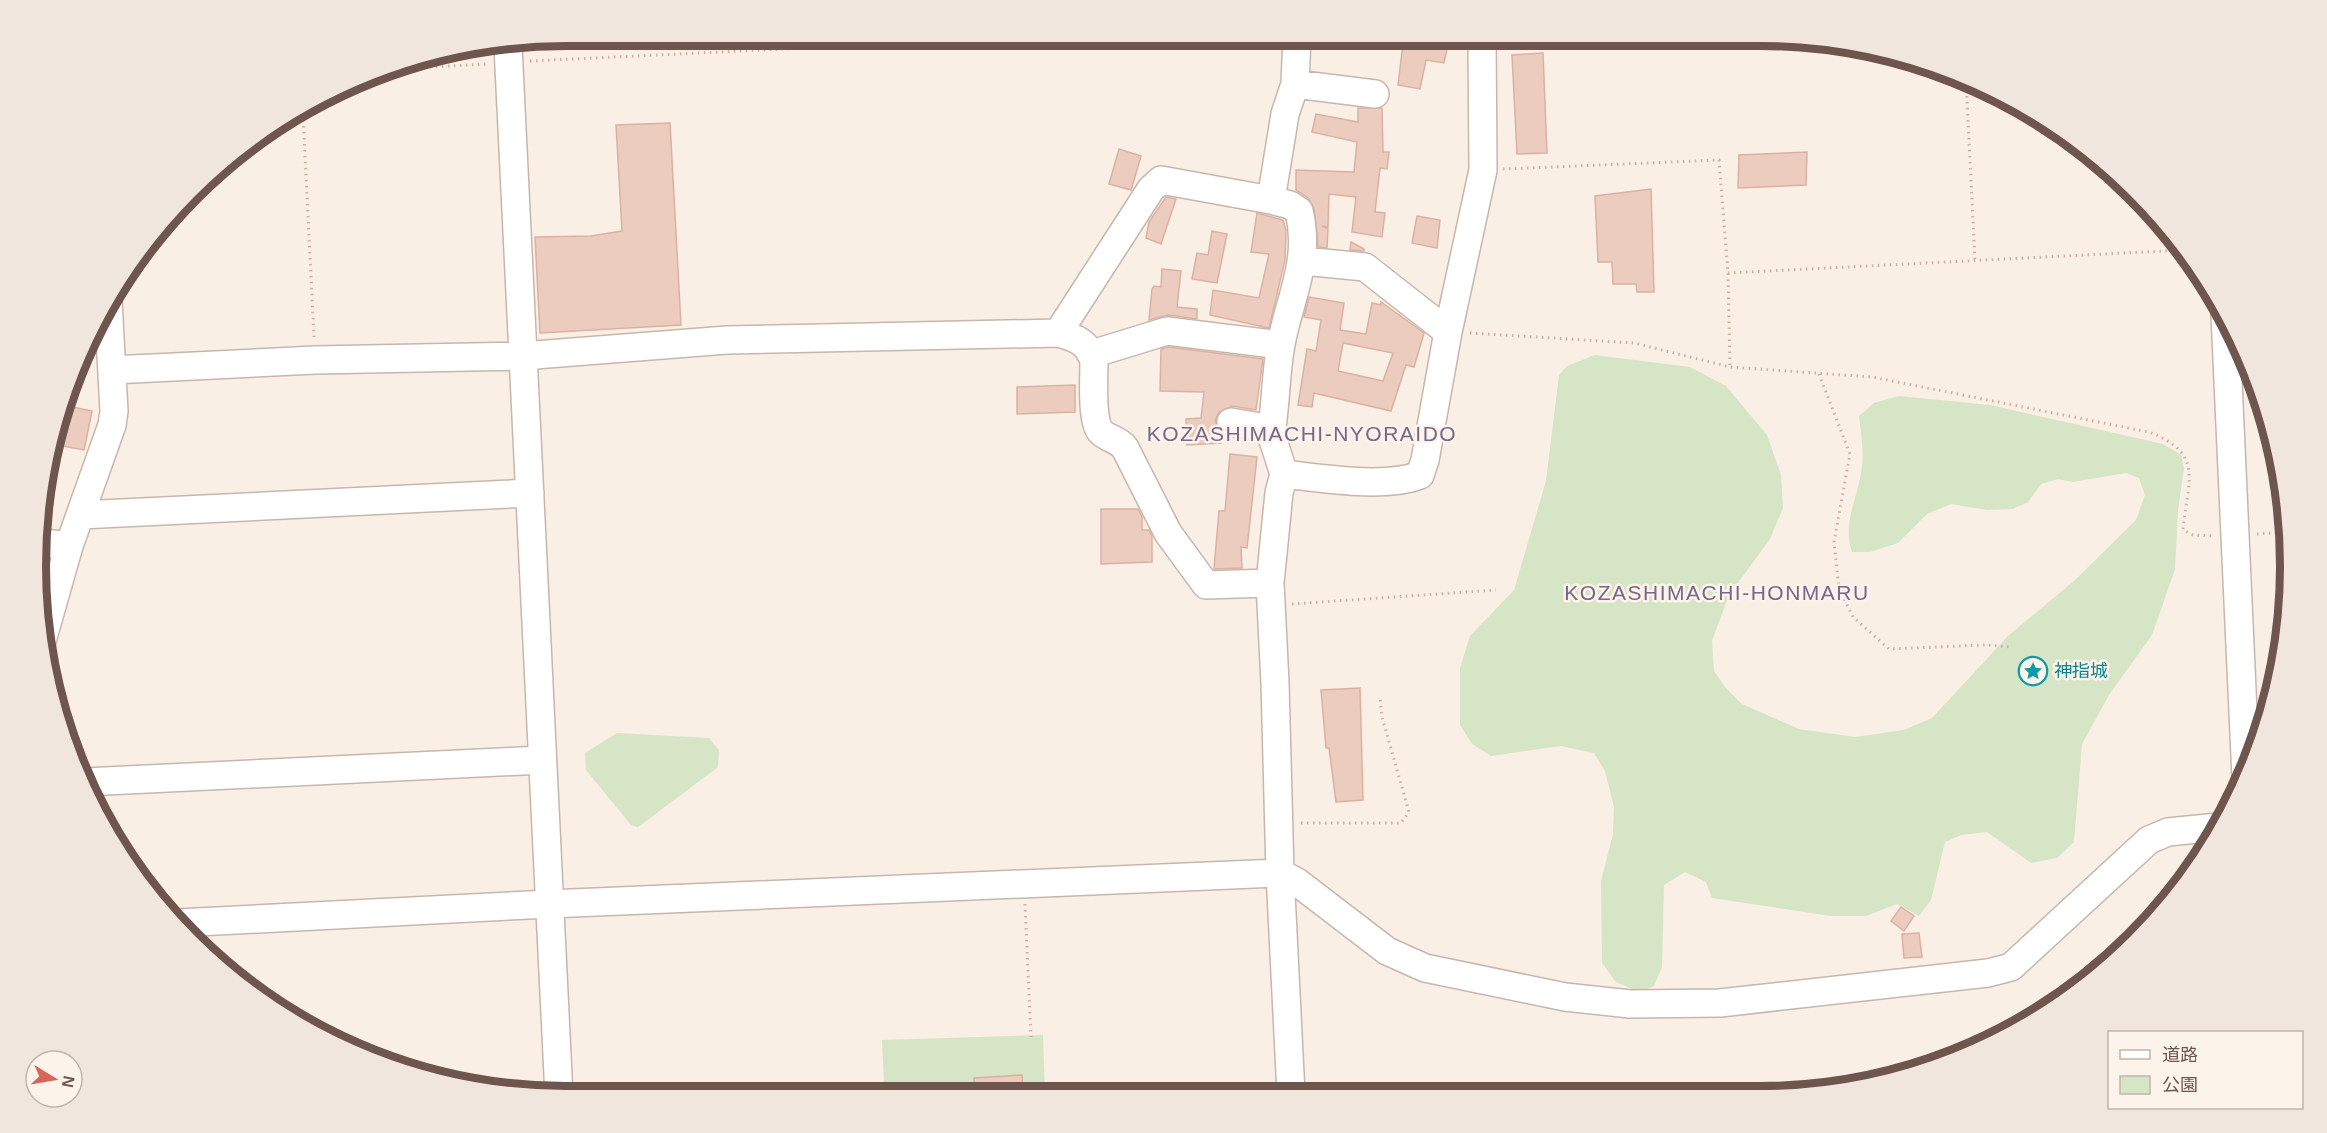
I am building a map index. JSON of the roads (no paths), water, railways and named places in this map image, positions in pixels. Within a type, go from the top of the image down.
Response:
[{"type":"street","points":[[1271,200],[1285,114],[1295,84],[1297,46]]},
{"type":"street","points":[[1284,474],[1370,481],[1406,480],[1420,475],[1425,460],[1448,332],[1482,170],[1482,46]]},
{"type":"street","points":[[508,54],[559,1087]]},
{"type":"street","points":[[1295,84],[1375,94]]},
{"type":"street","points":[[1058,333],[1150,189],[1161,180],[1271,200],[1299,211],[1303,261],[1281,345],[1273,429],[1273,440],[1284,474],[1279,494],[1271,595],[1278,823],[1291,1087]]},
{"type":"street","points":[[1303,261],[1365,267],[1448,332]]},
{"type":"street","points":[[48,600],[56,544],[80,515],[112,424],[112,370],[104,330]]},
{"type":"street","points":[[1092,354],[1167,331],[1281,345]]},
{"type":"street","points":[[112,370],[315,360],[522,356],[727,340],[1058,333],[1081,340],[1092,354],[1095,422],[1100,432],[1120,442],[1125,448],[1168,533],[1206,585],[1271,595]]},
{"type":"street","points":[[2226,335],[2245,755]]},
{"type":"street","points":[[1231,422],[1273,429]]},
{"type":"street","points":[[80,515],[530,493]]},
{"type":"street","points":[[93,782],[542,760]]},
{"type":"street","points":[[188,922],[549,904],[1280,873],[1297,882],[1387,951],[1425,968],[1565,997],[1630,1004],[1720,1003],[1988,973],[2011,967],[2149,840],[2168,832],[2210,828]]},
{"type":"place","name":"神指城","points":[[2033,671]]},
{"type":"district","name":"KOZASHIMACHI-NYORAIDO","points":[[1302,433]]},
{"type":"district","name":"KOZASHIMACHI-HONMARU","points":[[1717,592]]}]
